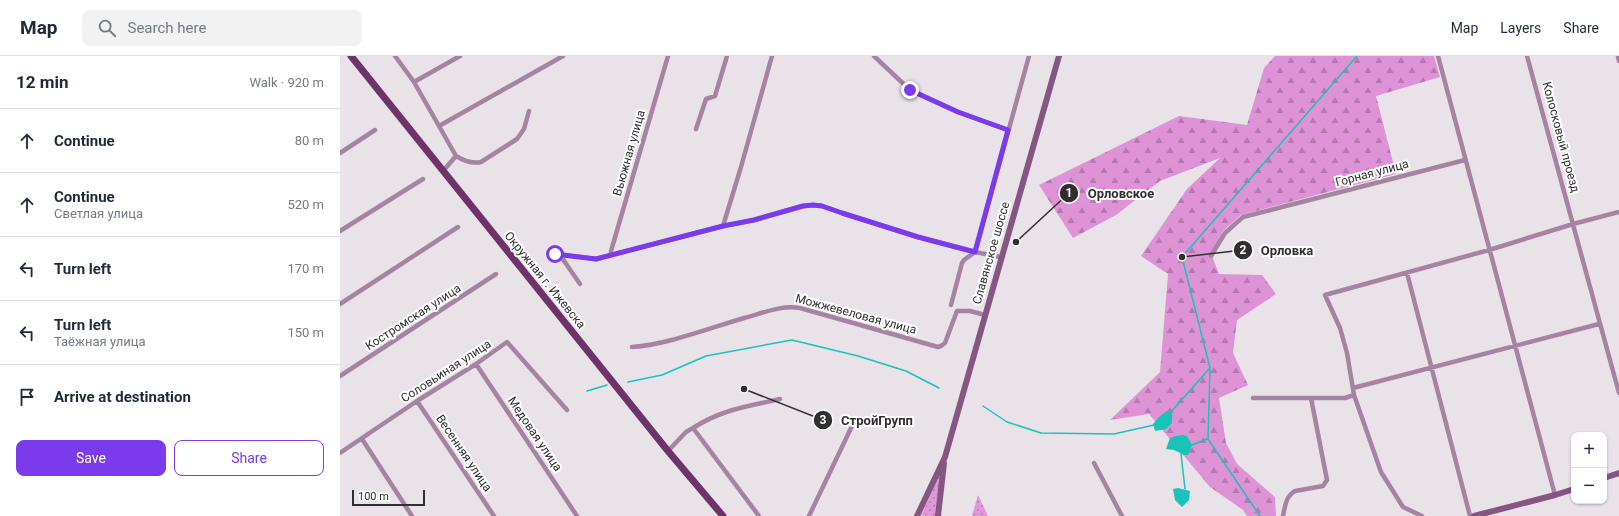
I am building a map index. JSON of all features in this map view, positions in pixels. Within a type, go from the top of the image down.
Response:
[{"type":"main road","name":"Окружная г. Ижевска","points":[[351,56],[668,451],[723,516]]},
{"type":"main road","name":"Славянское шоссе","points":[[938,516],[945,457],[1059,56]]},
{"type":"main road","name":"Славянское шоссе","points":[[917,516],[945,457]]},
{"type":"main road","points":[[1607,477],[1619,473]]},
{"type":"main road","points":[[1474,516],[1571,490]]},
{"type":"street","points":[[395,56],[414,82],[456,156],[464,161],[475,164],[482,162],[517,139],[524,129],[530,111]]},
{"type":"street","points":[[414,82],[460,56]]},
{"type":"street","points":[[439,126],[563,56]]},
{"type":"street","name":"Вьюжная улица","points":[[611,255],[668,56]]},
{"type":"street","points":[[696,129],[706,99],[715,96],[727,56]]},
{"type":"street","points":[[723,226],[772,56]]},
{"type":"street","points":[[874,56],[910,90],[958,112],[1008,130]]},
{"type":"street","points":[[951,305],[962,263],[975,252],[1029,56]]},
{"type":"street","points":[[1438,56],[1556,495]]},
{"type":"street","name":"Колосковый проезд","points":[[1527,56],[1573,224]]},
{"type":"street","points":[[1618,56],[1619,61]]},
{"type":"street","points":[[340,153],[375,130]]},
{"type":"street","points":[[443,171],[456,156]]},
{"type":"street","name":"Горная улица","points":[[1212,256],[1225,233],[1243,217],[1465,160]]},
{"type":"street","points":[[340,231],[423,179]]},
{"type":"street","points":[[580,284],[558,254],[596,259],[723,226],[754,220],[803,206],[822,206],[918,237],[975,252],[1001,257]]},
{"type":"street","points":[[1422,516],[1403,507],[1381,472],[1354,395],[1347,353],[1340,328],[1325,295],[1489,250],[1573,224],[1619,212]]},
{"type":"street","points":[[1573,224],[1619,393]]},
{"type":"street","points":[[340,304],[458,227]]},
{"type":"street","points":[[1407,273],[1470,516]]},
{"type":"street","name":"Костромская улица","points":[[340,376],[496,274]]},
{"type":"street","name":"Можжевеловая улица","points":[[632,347],[644,346],[784,307],[800,308],[938,347],[945,343],[958,311],[970,311],[985,315]]},
{"type":"street","points":[[1353,388],[1599,324]]},
{"type":"street","name":"Соловьиная улица","points":[[340,453],[507,342],[567,410]]},
{"type":"street","name":"Медовая улица","points":[[476,364],[577,516]]},
{"type":"street","points":[[1253,398],[1345,398],[1354,395]]},
{"type":"street","points":[[1283,516],[1285,504],[1292,492],[1295,490],[1322,486],[1327,480],[1311,398]]},
{"type":"street","points":[[668,451],[686,432],[710,418],[730,410],[780,399]]},
{"type":"street","name":"Весенняя улица","points":[[417,401],[494,516]]},
{"type":"street","points":[[809,516],[853,424]]},
{"type":"street","points":[[693,428],[759,516]]},
{"type":"street","points":[[362,439],[412,516]]},
{"type":"street","points":[[1094,464],[1122,516]]},
{"type":"shaded area","points":[[1167,411],[1172,412],[1172,423],[1166,429],[1155,431],[1153,424]]},
{"type":"shaded area","points":[[1183,435],[1187,436],[1192,445],[1188,455],[1166,449],[1170,438]]},
{"type":"shaded area","points":[[942,469],[936,516],[921,516]]},
{"type":"shaded area","points":[[1178,488],[1190,491],[1189,500],[1182,507],[1175,500],[1173,489]]},
{"type":"shaded area","points":[[978,495],[988,516],[972,516]]},
{"type":"green space","points":[[1275,56],[1434,56],[1440,77],[1376,96],[1396,174],[1241,215],[1223,231],[1212,256],[1219,274],[1262,275],[1276,294],[1237,320],[1233,353],[1248,385],[1219,398],[1226,443],[1237,464],[1275,497],[1276,516],[1247,516],[1243,510],[1210,487],[1149,414],[1110,420],[1160,372],[1168,274],[1141,256],[1187,189],[1220,158],[1160,181],[1116,215],[1073,238],[1039,185],[1179,116],[1247,125],[1264,68]]},
{"type":"waterway","points":[[1260,516],[1208,439],[1210,368],[1182,257],[1357,56]]},
{"type":"waterway","points":[[628,382],[662,375],[706,356],[792,340],[858,356],[906,371],[939,388]]},
{"type":"waterway","points":[[1171,412],[1209,369]]},
{"type":"waterway","points":[[587,391],[607,385]]},
{"type":"waterway","points":[[983,406],[1007,422],[1041,433],[1114,434],[1154,425]]},
{"type":"waterway","points":[[1192,445],[1207,439]]},
{"type":"waterway","points":[[1181,454],[1185,489]]},
{"type":"place","name":"Орловское","points":[[1016,242]]},
{"type":"place","name":"Орловка","points":[[1182,257]]},
{"type":"place","name":"СтройГрупп","points":[[744,389]]},
{"type":"route","points":[[555,254],[596,259],[723,226],[754,220],[803,206],[813,205],[822,206],[918,237],[975,252],[1008,130],[958,112],[910,90]]}]
